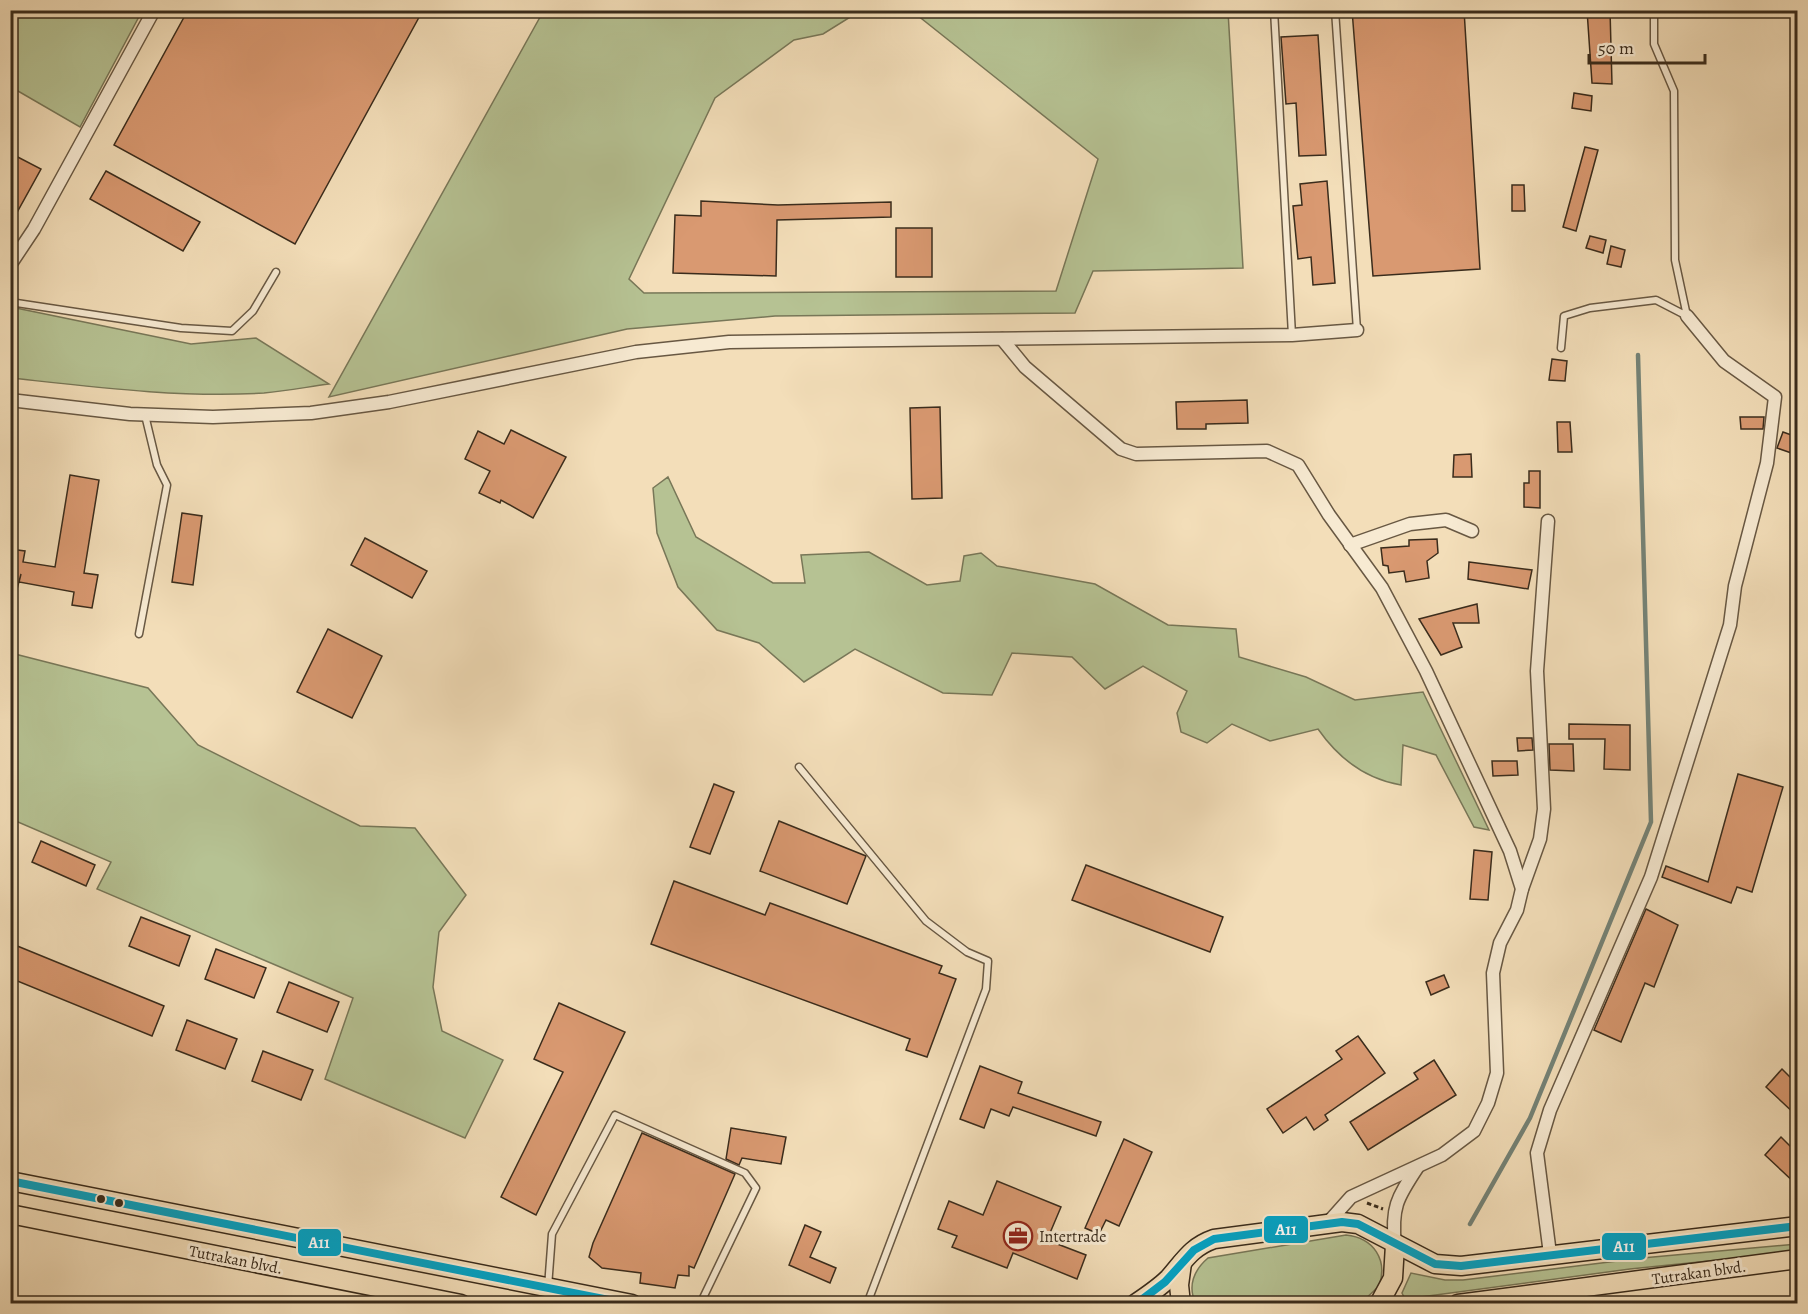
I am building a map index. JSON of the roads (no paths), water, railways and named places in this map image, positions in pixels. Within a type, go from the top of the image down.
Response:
[{"type":"main road","name":"Tutrakan blvd.","points":[[10,1181],[632,1304]]},
{"type":"main road","name":"Tutrakan blvd.","points":[[10,1214],[461,1304]]},
{"type":"main road","points":[[1135,1304],[1159,1287],[1192,1250],[1214,1239],[1342,1222],[1372,1229],[1395,1245],[1435,1264],[1448,1266],[1797,1226]]},
{"type":"main road","points":[[1379,1304],[1393,1278],[1395,1245]]},
{"type":"main road","name":"Tutrakan blvd.","points":[[1458,1304],[1797,1259]]},
{"type":"main road","points":[[1181,1304],[1179,1285],[1182,1261]]},
{"type":"street","points":[[10,264],[34,229],[154,10]]},
{"type":"street","points":[[1550,1254],[1537,1153],[1550,1110],[1651,877],[1686,756],[1730,625],[1735,586],[1767,463],[1775,397],[1724,361],[1687,316]]},
{"type":"street","points":[[10,400],[145,414],[213,417],[311,412],[389,402],[636,352],[729,342],[1292,335],[1357,330]]},
{"type":"street","points":[[1002,339],[1025,367],[1121,449],[1136,454],[1267,451],[1298,465],[1350,545],[1382,588],[1426,671],[1510,851],[1522,889]]},
{"type":"street","points":[[1350,545],[1410,524],[1446,520],[1472,531]]},
{"type":"street","points":[[1326,1225],[1351,1197],[1379,1182],[1417,1168],[1459,1144],[1474,1131],[1488,1103],[1497,1073],[1493,974],[1500,943],[1517,910],[1522,889],[1540,840],[1544,809],[1536,671],[1548,521]]},
{"type":"street","points":[[1395,1245],[1393,1213],[1401,1192],[1417,1168]]},
{"type":"lane","points":[[1274,10],[1292,335]]},
{"type":"lane","points":[[1335,10],[1357,330]]},
{"type":"lane","points":[[1654,10],[1654,44],[1674,92],[1675,260],[1687,316]]},
{"type":"lane","points":[[10,302],[181,328],[232,331],[253,311],[276,272]]},
{"type":"lane","points":[[1561,348],[1564,315],[1590,308],[1656,300],[1687,316]]},
{"type":"lane","points":[[139,634],[167,485],[157,465],[145,414]]},
{"type":"lane","points":[[799,766],[926,921],[967,952],[988,961],[986,989],[867,1304]]},
{"type":"lane","points":[[548,1287],[552,1234],[615,1115],[745,1173],[756,1188],[703,1298],[703,1304]]},
{"type":"waterway","points":[[1470,1224],[1530,1118],[1651,822],[1638,355]]},
{"type":"place","name":"Intertrade","points":[[1018,1236]]}]
